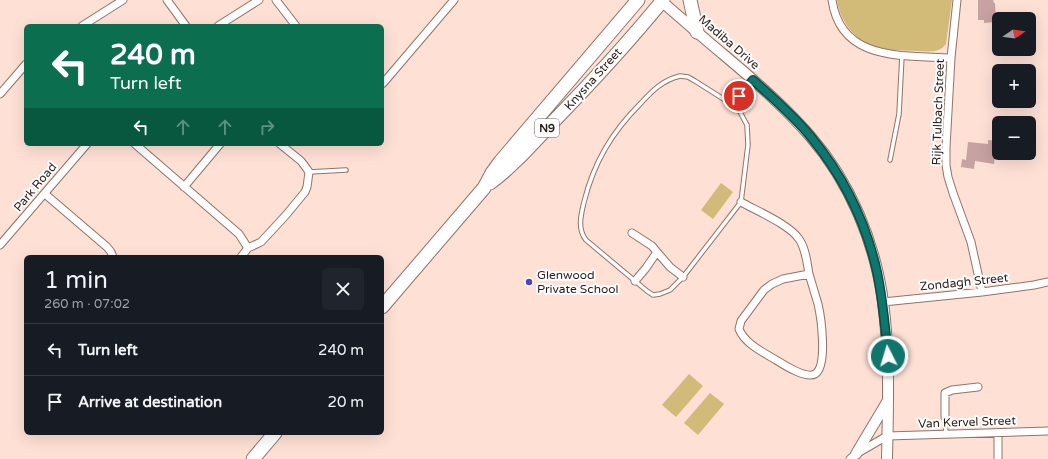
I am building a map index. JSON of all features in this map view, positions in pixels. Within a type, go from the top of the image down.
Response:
[{"type":"highway","name":"Knysna Street","points":[[484,188],[500,162],[638,0]]},
{"type":"highway","points":[[690,0],[697,32]]},
{"type":"highway","name":"Knysna Street","points":[[384,305],[484,188],[507,170],[562,112],[662,1]]},
{"type":"highway","points":[[253,459],[273,435]]},
{"type":"street","points":[[85,24],[123,0]]},
{"type":"street","points":[[167,0],[185,24]]},
{"type":"street","points":[[221,24],[259,0]]},
{"type":"street","points":[[276,0],[294,24]]},
{"type":"street","points":[[384,83],[454,0]]},
{"type":"street","points":[[832,0],[838,21],[846,33],[855,41],[870,50],[884,54],[951,58]]},
{"type":"street","name":"Rijk Tulbach Street","points":[[957,0],[951,58],[946,164],[953,193],[971,242],[982,292]]},
{"type":"street","name":"Madiba Drive","points":[[662,1],[753,80],[811,137],[832,165],[852,200],[866,232],[877,272],[883,302],[888,356],[887,459]]},
{"type":"street","points":[[0,94],[24,66]]},
{"type":"street","name":"Park Road","points":[[0,245],[85,146]]},
{"type":"street","points":[[137,146],[239,234],[248,248]]},
{"type":"street","points":[[184,187],[218,146]]},
{"type":"street","points":[[243,255],[248,248],[261,242],[305,192],[309,172],[305,164],[282,146]]},
{"type":"street","points":[[45,194],[107,247],[112,255]]},
{"type":"street","points":[[741,202],[793,231],[802,243],[818,304],[822,330],[822,363],[819,370],[815,374],[805,375],[788,368],[746,340],[739,330],[739,325],[764,290],[783,279],[809,274]]},
{"type":"street","points":[[632,233],[652,246],[670,267],[683,277]]},
{"type":"street","points":[[635,281],[657,252]]},
{"type":"street","name":"Zondagh Street","points":[[883,302],[982,292],[1048,282]]},
{"type":"street","points":[[945,417],[945,393],[952,390],[978,388]]},
{"type":"street","points":[[853,456],[888,401]]},
{"type":"street","name":"Van Kervel Street","points":[[888,436],[1048,431]]},
{"type":"street","points":[[998,433],[998,459]]},
{"type":"street","points":[[853,456],[888,436]]},
{"type":"lane","points":[[890,160],[899,114],[902,55]]},
{"type":"lane","points":[[680,76],[688,77],[733,105],[740,112],[747,125],[748,145],[741,202],[683,277],[670,290],[660,294],[653,295],[647,291],[586,240],[581,231],[581,216],[592,176],[612,136],[628,116],[663,82],[680,76]]},
{"type":"lane","points":[[733,105],[753,80]]},
{"type":"lane","points":[[309,172],[346,170]]},
{"type":"lane","points":[[945,417],[946,434]]},
{"type":"shaded area","points":[[837,0],[952,0],[946,44],[936,51],[890,50],[868,45],[855,35],[845,23]]},
{"type":"shaded area","points":[[721,183],[733,192],[713,219],[701,210]]},
{"type":"shaded area","points":[[689,374],[703,386],[676,417],[662,405]]},
{"type":"shaded area","points":[[710,393],[724,404],[698,435],[684,423]]},
{"type":"building","points":[[978,0],[993,0],[995,3],[995,12],[992,12],[992,22],[984,23],[984,20],[978,20]]},
{"type":"building","points":[[988,140],[992,140],[992,160],[994,160],[994,164],[975,161],[974,169],[961,167],[962,159],[966,160],[968,142],[988,144]]},
{"type":"place","name":"Glenwood Private School","points":[[529,282]]},
{"type":"route","points":[[739,96],[753,80],[811,137],[842,181],[866,232],[873,253],[883,302],[888,356]]}]
